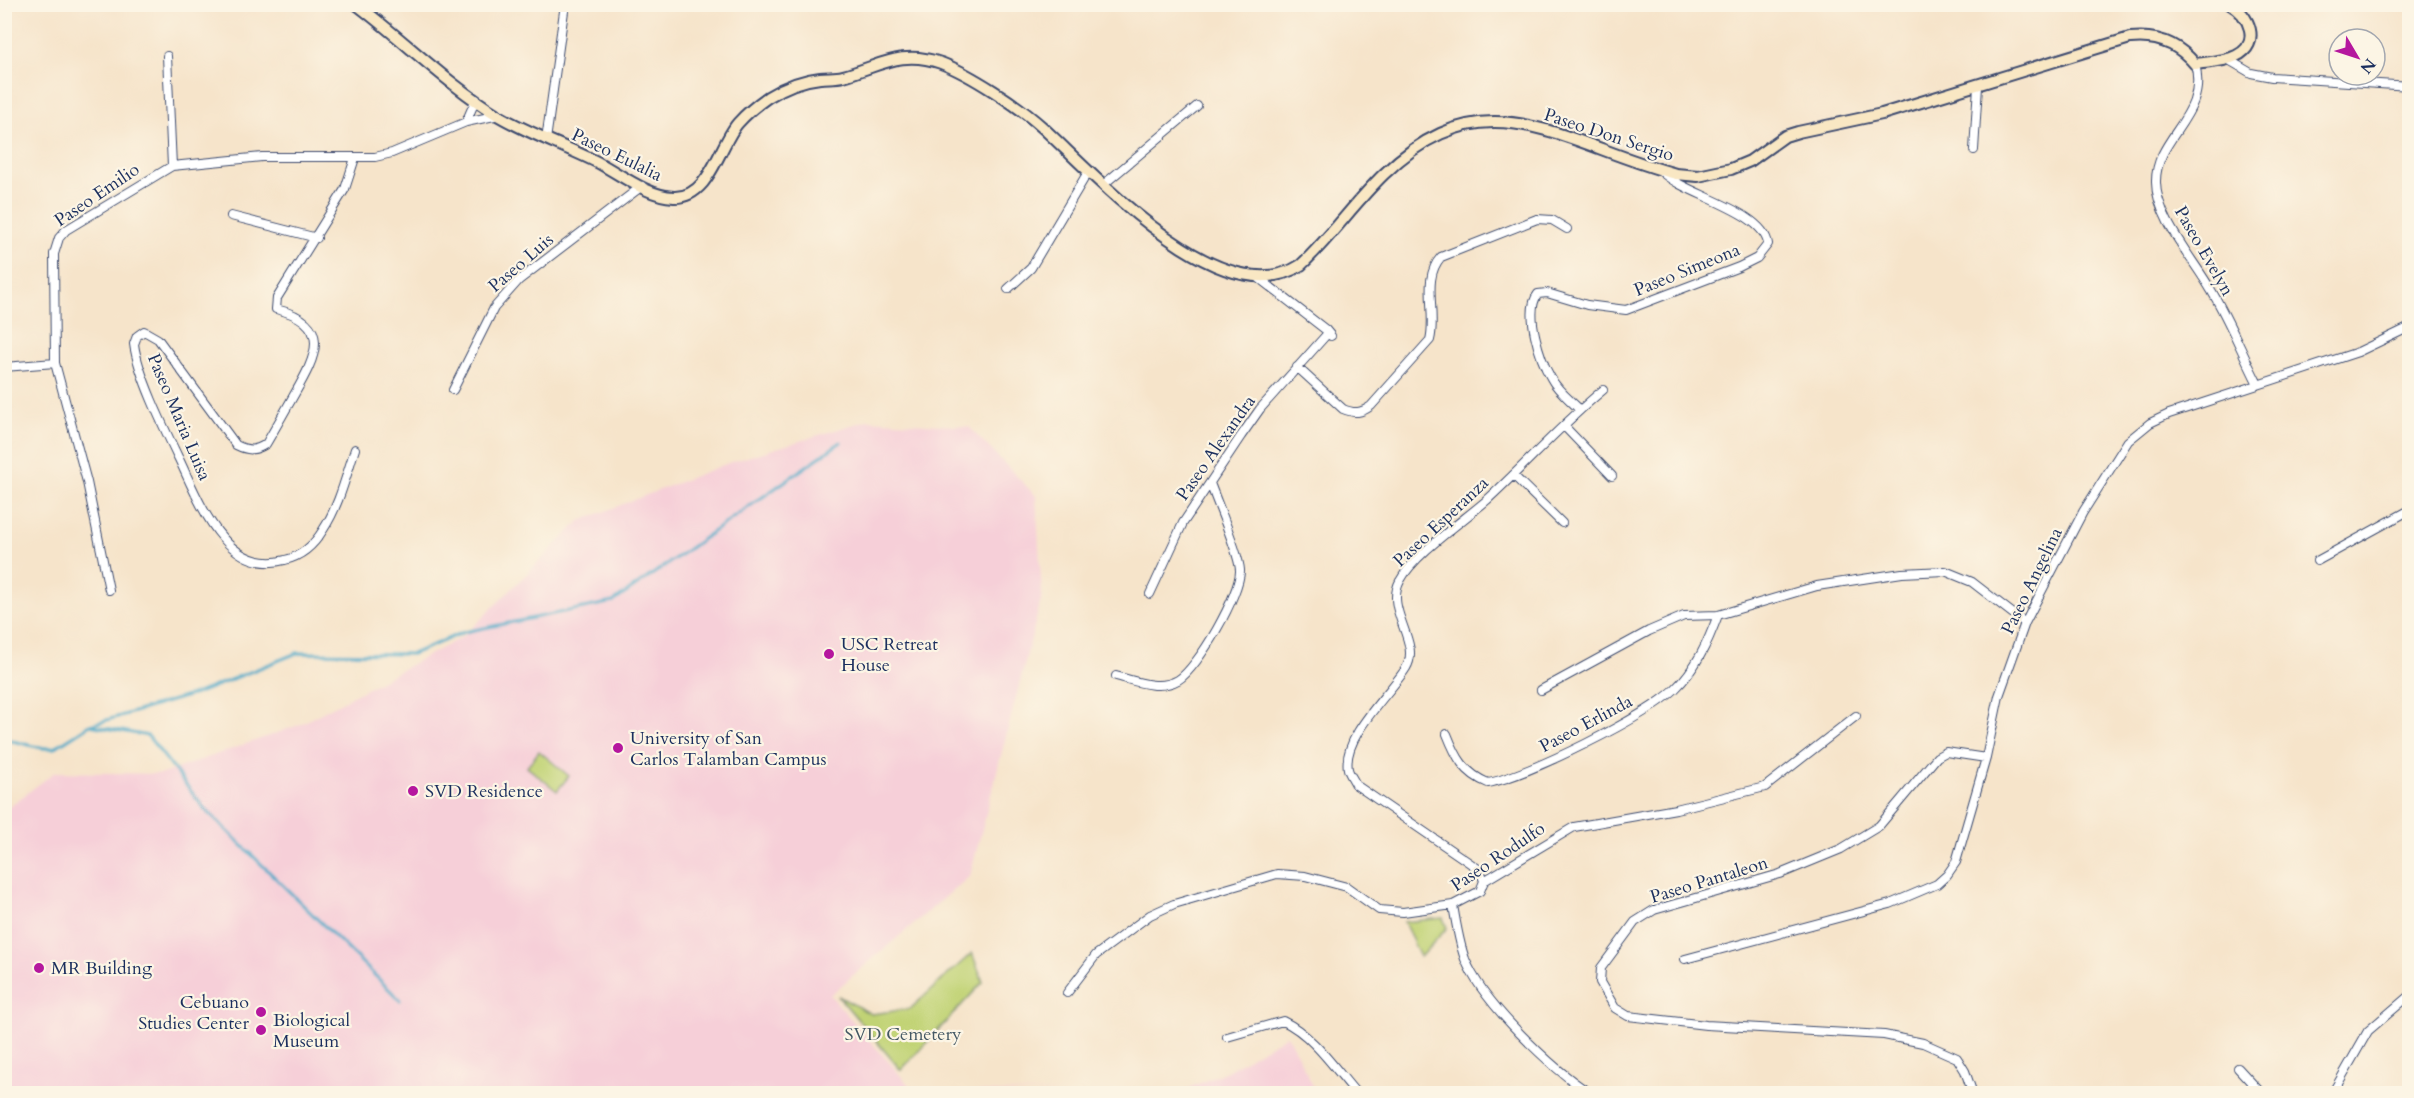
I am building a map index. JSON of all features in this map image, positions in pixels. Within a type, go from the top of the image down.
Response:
[{"type":"street","name":"Paseo Eulalia","points":[[356,4],[499,115],[661,195],[677,197],[695,189],[706,178],[738,124],[766,98],[795,83],[841,77],[889,59],[904,57],[924,59]]},
{"type":"street","points":[[546,140],[565,4]]},
{"type":"street","points":[[2195,64],[2227,59],[2242,52],[2251,32],[2245,16],[2230,4]]},
{"type":"street","name":"Paseo Don Sergio","points":[[924,59],[958,70],[1027,115],[1088,172],[1173,243],[1219,266],[1255,275],[1280,275],[1300,265],[1403,156],[1437,134],[1456,126],[1497,121],[1526,125],[1660,170],[1686,175],[1715,173],[1750,161],[1776,142],[1798,132],[1882,114],[2115,42],[2140,37],[2171,43],[2195,64]]},
{"type":"street","points":[[167,56],[172,166]]},
{"type":"street","points":[[2227,59],[2251,73],[2272,77],[2409,86]]},
{"type":"street","name":"Paseo Evelyn","points":[[2195,64],[2198,75],[2195,98],[2159,163],[2157,192],[2164,214],[2212,291],[2258,384]]},
{"type":"street","points":[[1974,150],[1978,86]]},
{"type":"street","points":[[466,122],[476,99]]},
{"type":"street","points":[[1103,185],[1197,106]]},
{"type":"street","name":"Paseo Emilio","points":[[109,590],[87,482],[55,363],[54,254],[58,238],[75,225],[172,166],[262,158],[355,158],[392,153],[466,122],[499,115]]},
{"type":"street","name":"Paseo Maria Luisa","points":[[355,158],[350,179],[317,238],[278,298],[276,309],[293,314],[306,323],[314,335],[316,346],[313,362],[266,444],[256,450],[246,450],[229,438],[152,333],[144,331],[137,336],[135,353],[168,435],[202,507],[225,541],[242,555],[256,561],[275,563],[294,558],[307,550],[323,531],[334,511],[355,449]]},
{"type":"street","name":"Paseo Simeona","points":[[1580,409],[1551,379],[1541,354],[1531,313],[1532,301],[1538,294],[1546,293],[1605,309],[1626,310],[1739,267],[1757,258],[1768,244],[1767,238],[1761,231],[1747,220],[1705,195],[1675,183],[1660,170]]},
{"type":"street","points":[[1008,289],[1031,268],[1088,172]]},
{"type":"street","name":"Paseo Luis","points":[[453,390],[494,308],[519,280],[642,186]]},
{"type":"street","points":[[231,216],[317,238]]},
{"type":"street","points":[[1297,367],[1343,409],[1362,412],[1371,406],[1430,340],[1433,328],[1433,266],[1441,257],[1537,219],[1552,220],[1567,229]]},
{"type":"street","name":"Paseo Alexandra","points":[[1150,594],[1183,524],[1260,409],[1297,367],[1330,335],[1255,275]]},
{"type":"street","name":"Paseo Angelina","points":[[1685,959],[1890,904],[1937,884],[1956,862],[1986,758],[1999,696],[2025,623],[2083,512],[2128,441],[2150,423],[2169,414],[2358,352],[2409,327]]},
{"type":"street","points":[[4,367],[55,363]]},
{"type":"street","name":"Paseo Esperanza","points":[[1484,881],[1480,870],[1356,785],[1348,770],[1349,753],[1369,713],[1408,667],[1412,651],[1401,625],[1395,595],[1400,580],[1417,560],[1513,475],[1580,409],[1603,390]]},
{"type":"street","points":[[1564,426],[1612,476]]},
{"type":"street","points":[[1513,475],[1563,524]]},
{"type":"street","points":[[1116,676],[1149,686],[1178,680],[1208,643],[1236,594],[1240,569],[1210,483]]},
{"type":"street","points":[[2317,561],[2409,510]]},
{"type":"street","points":[[1541,690],[1649,631],[1684,616],[1718,615],[1817,586],[1902,573],[1945,571],[1972,582],[2025,623]]},
{"type":"street","name":"Paseo Erlinda","points":[[1448,734],[1460,764],[1488,783],[1539,766],[1627,722],[1674,690],[1694,666],[1718,615]]},
{"type":"street","name":"Paseo Rodulfo","points":[[1067,993],[1096,955],[1150,915],[1174,904],[1277,874],[1305,876],[1347,886],[1379,910],[1403,912],[1452,905],[1480,891],[1484,881],[1574,827],[1676,809],[1765,787],[1856,716]]},
{"type":"street","name":"Paseo Pantaleon","points":[[1973,1094],[1965,1071],[1957,1058],[1923,1042],[1884,1035],[1706,1025],[1628,1016],[1615,1008],[1600,982],[1601,968],[1621,938],[1635,922],[1654,910],[1780,874],[1841,849],[1879,826],[1937,757],[1946,752],[1986,758]]},
{"type":"street","points":[[1452,905],[1466,960],[1475,977],[1503,1013],[1541,1053],[1591,1094]]},
{"type":"street","points":[[2332,1094],[2368,1031],[2409,995]]},
{"type":"street","points":[[1227,1037],[1283,1021],[1295,1027],[1357,1094]]},
{"type":"street","points":[[2238,1068],[2262,1094]]},
{"type":"shaded area","name":"University of San Carlos Talamban Campus","points":[[868,420],[969,427],[1036,496],[1042,596],[970,876],[830,995],[914,1091],[1067,1093],[5,1094],[5,810],[55,772],[162,774],[299,725],[464,636],[580,521],[731,462]]},
{"type":"shaded area","points":[[1287,1035],[1315,1090],[1321,1093],[1178,1093],[1227,1071]]},
{"type":"green space","points":[[539,751],[569,776],[557,791],[527,767]]},
{"type":"green space","points":[[1443,918],[1447,928],[1420,957],[1404,922]]},
{"type":"green space","name":"SVD Cemetery","points":[[972,953],[983,982],[901,1070],[838,996],[871,1014],[910,1009]]},
{"type":"waterway","points":[[4,739],[42,748],[54,748],[90,725],[198,693],[297,653],[412,654],[464,632],[613,602],[841,442]]},
{"type":"waterway","points":[[90,725],[148,736],[204,808],[400,1000]]},
{"type":"place","name":"USC Retreat House","points":[[829,654]]},
{"type":"place","name":"University of San Carlos Talamban Campus","points":[[618,748]]},
{"type":"place","name":"SVD Residence","points":[[413,791]]},
{"type":"place","name":"MR Building","points":[[39,968]]},
{"type":"place","name":"Cebuano Studies Center","points":[[261,1012]]},
{"type":"place","name":"Biological Museum","points":[[261,1030]]}]
